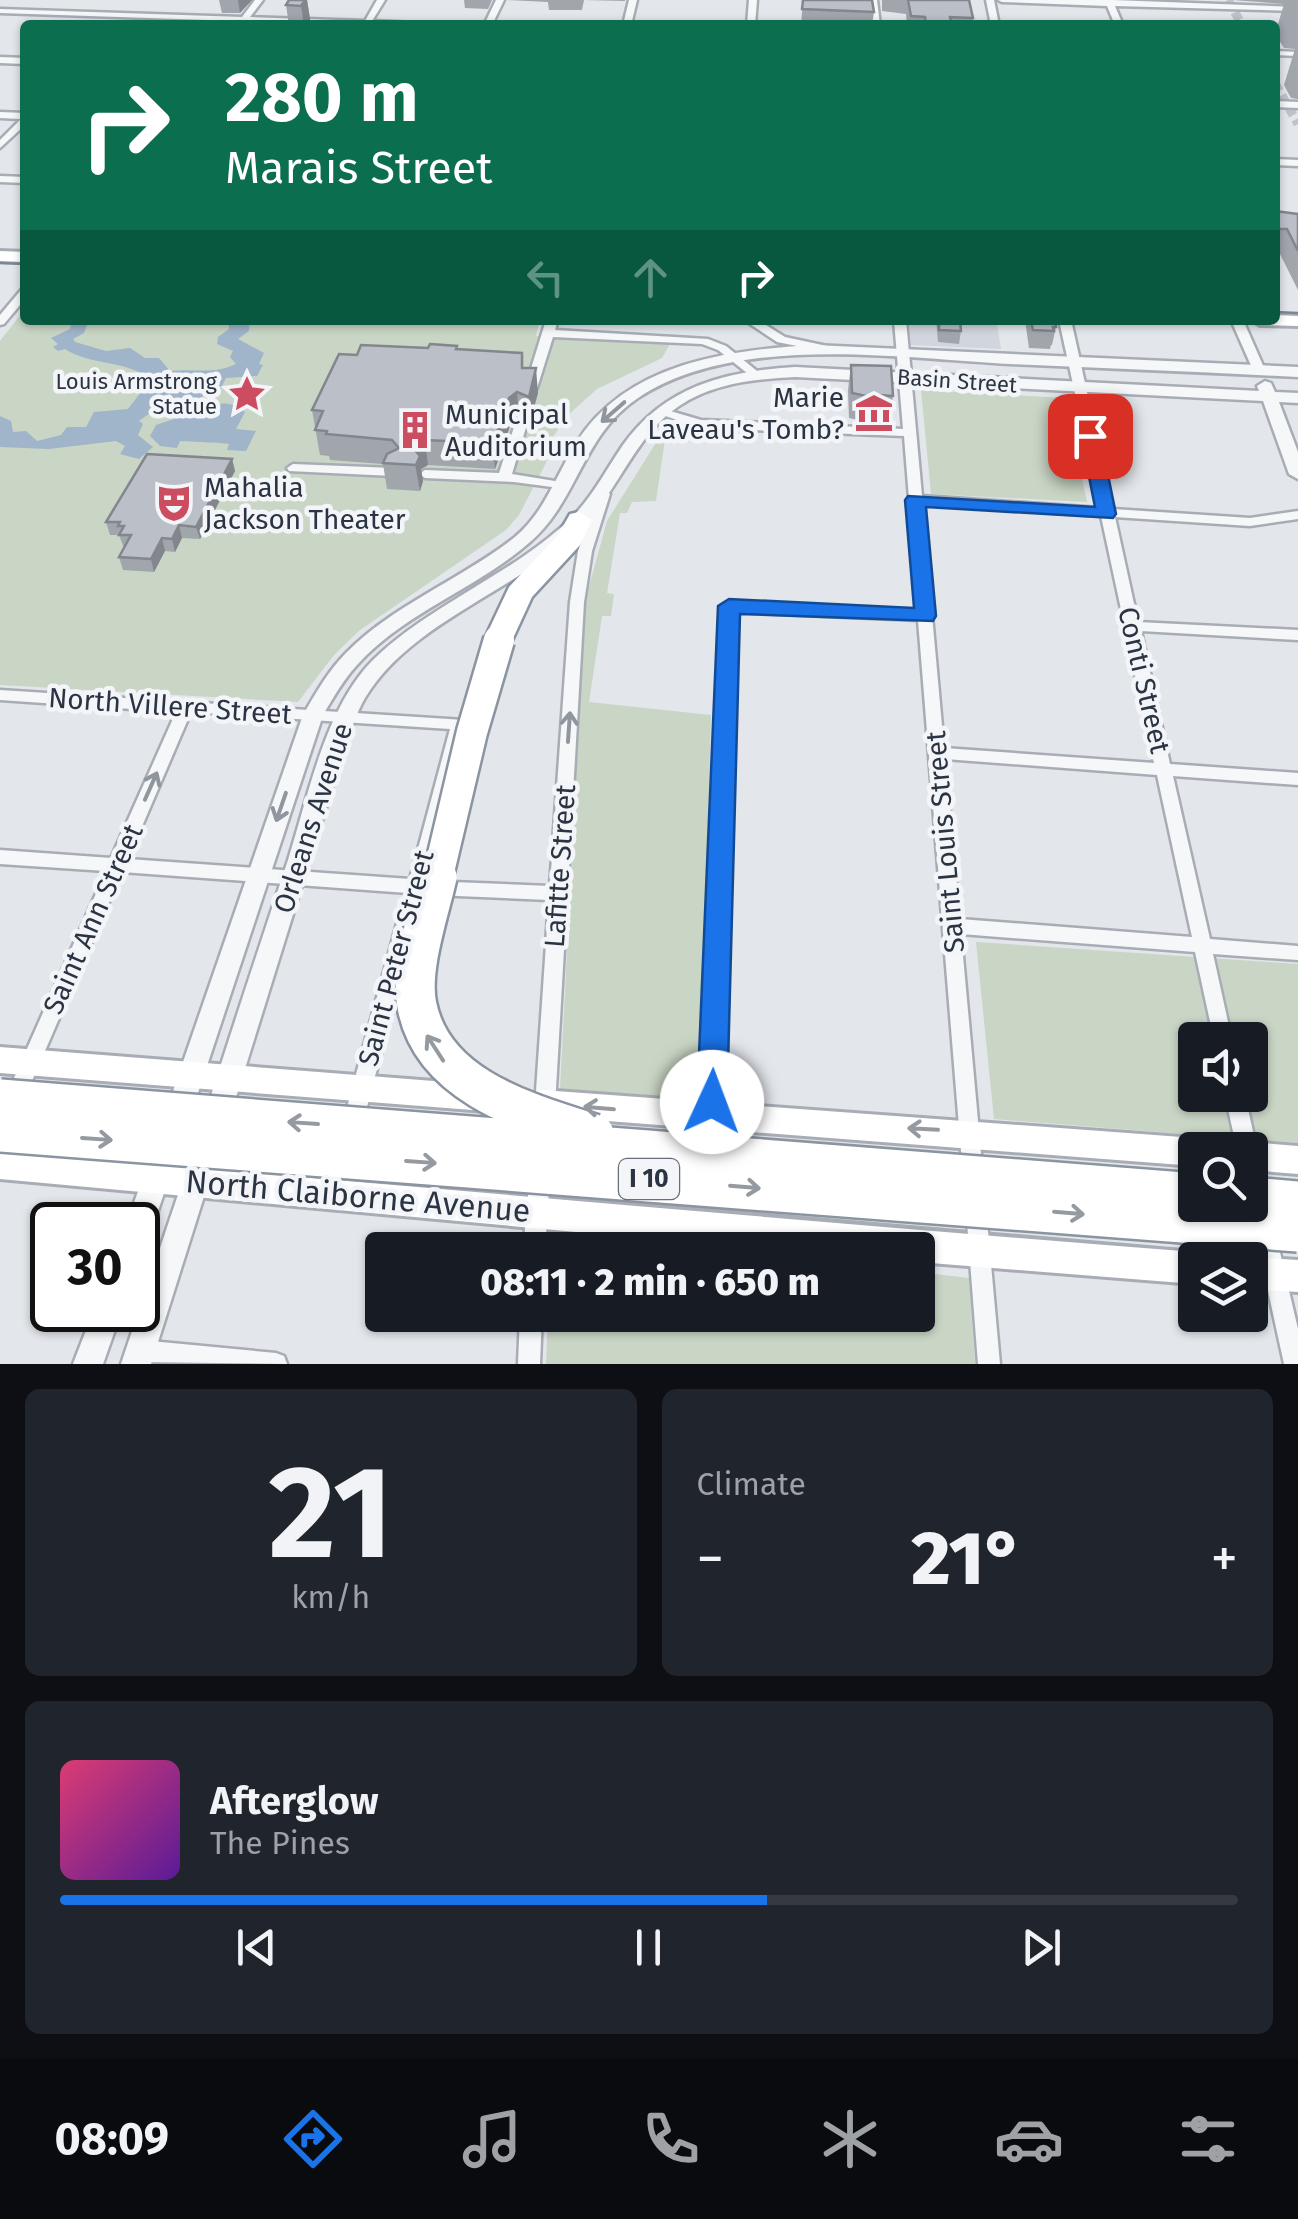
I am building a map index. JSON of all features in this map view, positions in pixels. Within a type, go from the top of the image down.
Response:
[{"type":"highway","points":[[579,520],[570,539],[518,593],[499,640],[472,732],[420,950],[416,1004],[422,1024],[444,1062],[500,1102],[644,1150]]},
{"type":"highway","name":"I 10","points":[[0,1099],[1178,1192]]},
{"type":"highway","name":"I 10","points":[[0,1132],[1298,1232]]},
{"type":"highway","points":[[1268,1198],[1298,1201]]},
{"type":"main road","points":[[0,1060],[1178,1150]]},
{"type":"main road","points":[[1268,1158],[1298,1160]]},
{"type":"main road","name":"North Claiborne Avenue","points":[[0,1165],[660,1226],[1178,1266]]},
{"type":"street","points":[[0,20],[5,11],[22,0]]},
{"type":"street","points":[[122,20],[141,0]]},
{"type":"street","points":[[244,20],[259,0]]},
{"type":"street","points":[[1002,0],[1298,10]]},
{"type":"street","points":[[5,11],[203,20]]},
{"type":"street","points":[[0,146],[20,124]]},
{"type":"street","points":[[0,322],[20,298]]},
{"type":"street","points":[[758,325],[782,340],[864,355],[874,361],[874,367],[790,372]]},
{"type":"street","name":"Saint Louis Street","points":[[900,325],[989,1364]]},
{"type":"street","name":"Conti Street","points":[[1065,325],[1219,1022]]},
{"type":"street","points":[[1239,325],[1294,452],[1298,474]]},
{"type":"street","points":[[531,388],[550,327],[704,340],[756,375]]},
{"type":"street","name":"Orleans Avenue","points":[[148,1202],[312,715],[355,655],[528,535],[562,486],[588,438],[612,412],[665,378],[732,358],[836,351]]},
{"type":"street","name":"Basin Street","points":[[836,351],[904,365],[924,378],[1298,398]]},
{"type":"street","points":[[708,386],[719,375],[712,362]]},
{"type":"street","name":"Basin Street","points":[[790,372],[1074,362],[1298,372]]},
{"type":"street","name":"Orleans Avenue","points":[[138,1358],[346,717],[375,671],[432,626],[529,562],[579,520],[607,486],[644,427],[660,412],[708,386],[790,372]]},
{"type":"street","points":[[660,412],[700,424],[909,433]]},
{"type":"street","points":[[504,478],[520,424]]},
{"type":"street","points":[[293,468],[393,472]]},
{"type":"street","points":[[425,474],[562,486]]},
{"type":"street","name":"Lafitte Street","points":[[535,1232],[576,602],[594,517],[607,486]]},
{"type":"street","points":[[915,500],[1250,522],[1298,515]]},
{"type":"street","points":[[712,1117],[729,606],[925,616]]},
{"type":"street","points":[[411,613],[432,626]]},
{"type":"street","points":[[1132,626],[1298,635]]},
{"type":"street","name":"North Villere Street","points":[[0,695],[459,724]]},
{"type":"street","name":"Saint Ann Street","points":[[0,1132],[186,707]]},
{"type":"street","name":"Saint Peter Street","points":[[337,1194],[360,1087],[459,724]]},
{"type":"street","points":[[938,754],[1298,779]]},
{"type":"street","points":[[0,857],[416,887],[559,893]]},
{"type":"street","points":[[953,926],[1298,953]]},
{"type":"street","points":[[1263,1222],[1295,1364]]},
{"type":"street","points":[[88,1364],[100,1332]]},
{"type":"street","points":[[528,1364],[530,1332]]},
{"type":"street","points":[[138,1358],[276,1364]]},
{"type":"shaded area","points":[[909,325],[997,325],[1001,349],[911,345]]},
{"type":"green space","points":[[20,315],[20,325],[539,325],[536,336],[670,344],[662,358],[597,389],[568,415],[548,444],[548,459],[519,515],[506,530],[360,630],[334,655],[298,702],[0,685],[0,341]]},
{"type":"green space","points":[[921,390],[1065,398],[1087,502],[931,494]]},
{"type":"green space","points":[[659,438],[665,439],[656,501],[632,502],[627,513],[620,513],[607,593],[614,594],[611,616],[602,616],[589,702],[711,715],[700,1099],[560,1089],[585,601],[607,521]]},
{"type":"green space","points":[[976,942],[1298,964],[1298,1143],[1268,1141],[1268,1132],[1178,1134],[994,1119]]},
{"type":"green space","points":[[935,1274],[969,1278],[975,1364],[546,1364],[547,1332],[935,1332]]},
{"type":"water","points":[[71,325],[87,325],[84,333],[73,339],[75,342],[106,351],[130,348],[145,358],[159,358],[170,371],[212,370],[236,364],[230,357],[233,351],[217,344],[218,337],[229,325],[250,325],[249,331],[238,339],[264,353],[257,376],[226,378],[220,390],[207,390],[194,408],[197,411],[228,404],[245,412],[236,429],[256,431],[246,451],[227,450],[229,444],[211,442],[180,441],[177,448],[160,446],[150,436],[156,425],[180,417],[153,411],[139,421],[143,424],[138,435],[153,447],[139,459],[120,454],[125,446],[116,441],[49,449],[0,447],[0,416],[11,421],[13,432],[26,431],[37,441],[61,435],[67,427],[86,427],[94,412],[128,409],[151,379],[129,368],[65,349],[58,351],[53,347],[58,344],[51,338]]},
{"type":"building","points":[[289,0],[305,0],[301,6],[286,5]]},
{"type":"building","points":[[803,0],[872,0],[874,12],[802,9]]},
{"type":"building","points":[[908,0],[969,0],[973,18],[925,20],[911,16]]},
{"type":"building","points":[[1280,212],[1298,214],[1298,251],[1287,229],[1280,229]]},
{"type":"building","points":[[939,325],[960,325],[961,331],[939,330]]},
{"type":"building","points":[[1032,325],[1056,325],[1054,331],[1033,330]]},
{"type":"building","name":"Municipal Auditorium","points":[[430,344],[522,353],[522,368],[536,368],[529,397],[517,392],[509,398],[493,443],[425,440],[412,447],[420,456],[416,465],[383,463],[387,454],[399,448],[392,440],[315,430],[323,411],[312,410],[339,354],[357,355],[361,345],[428,348]]},
{"type":"building","points":[[851,365],[891,366],[893,396],[880,395],[880,399],[852,393]]},
{"type":"building","name":"Mahalia Jackson Theater","points":[[147,454],[232,459],[196,527],[179,525],[172,539],[162,538],[151,559],[119,557],[131,535],[119,535],[124,526],[118,526],[120,522],[106,522]]},
{"type":"tunnel","points":[[1228,0],[1239,20]]},
{"type":"tunnel","points":[[1280,92],[1298,124]]},
{"type":"tram line","points":[[0,263],[20,264]]},
{"type":"tram line","points":[[1280,312],[1298,313]]},
{"type":"place","name":"Louis Armstrong Statue","points":[[247,394]]},
{"type":"place","name":"Marie Laveau's Tomb?","points":[[874,413]]},
{"type":"place","name":"Municipal Auditorium","points":[[415,430]]},
{"type":"place","name":"Mahalia Jackson Theater","points":[[174,503]]},
{"type":"route","points":[[712,1102],[729,606],[925,616],[915,500],[1106,514],[1090,436]]}]
